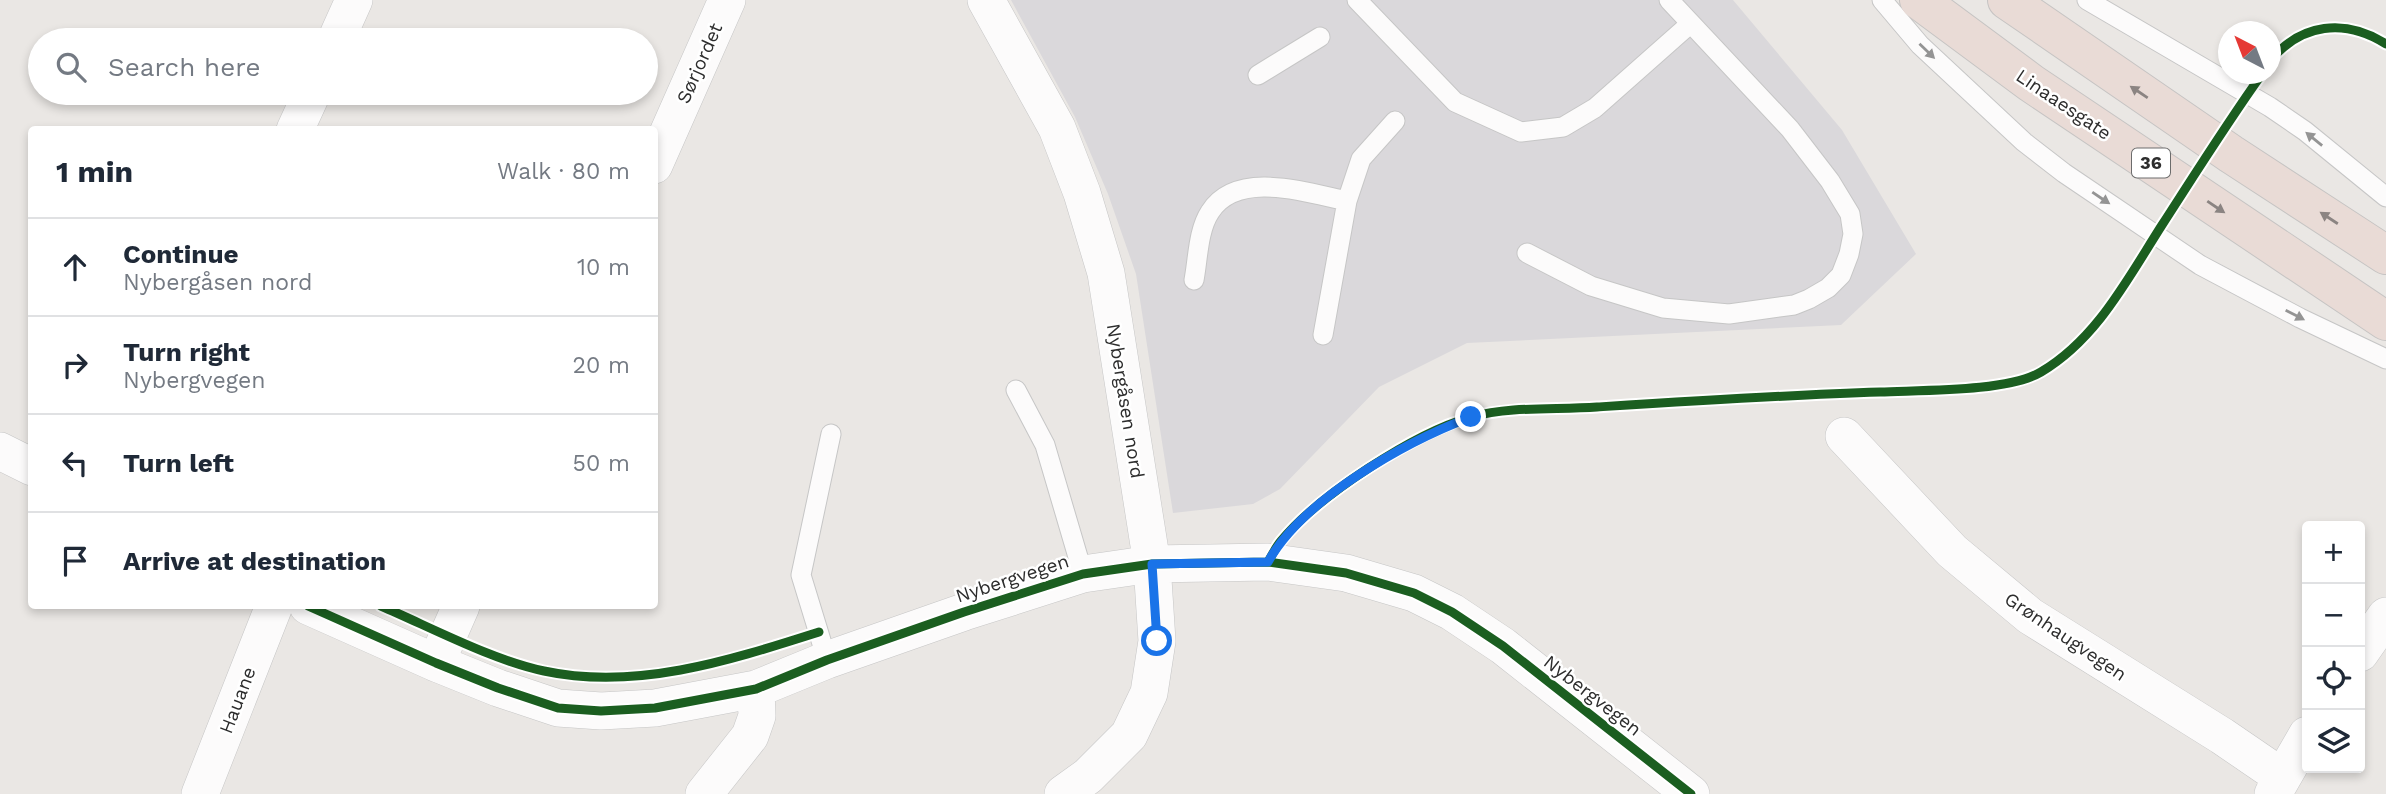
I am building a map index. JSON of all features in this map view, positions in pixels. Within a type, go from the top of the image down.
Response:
[{"type":"highway","name":"Linaaesgate","points":[[1919,0],[2031,83],[2386,321]]},
{"type":"highway","points":[[2007,0],[2231,154],[2386,255]]},
{"type":"street","points":[[341,28],[354,0]]},
{"type":"street","name":"Sørjordet","points":[[658,156],[727,0]]},
{"type":"street","name":"Nybergåsen nord","points":[[986,0],[1057,128],[1082,193],[1106,273],[1152,564],[1157,641],[1149,694],[1129,735],[1088,776],[1063,794]]},
{"type":"street","points":[[297,126],[306,105]]},
{"type":"street","name":"Grønhaugvegen","points":[[1844,436],[1952,551],[2030,616],[2222,736],[2277,786],[2302,744]]},
{"type":"street","points":[[0,451],[28,465]]},
{"type":"street","name":"Nybergvegen","points":[[316,609],[498,688],[558,708],[601,711],[655,708],[756,689],[827,660],[1083,574],[1152,564],[1268,562],[1346,573],[1414,593],[1452,612],[1503,646],[1691,794]]},
{"type":"street","name":"Hauane","points":[[200,794],[273,609]]},
{"type":"street","points":[[436,663],[460,609]]},
{"type":"street","points":[[2364,647],[2386,616]]},
{"type":"street","points":[[704,794],[750,736],[757,716],[756,689]]},
{"type":"lane","points":[[1357,0],[1455,103],[1521,132],[1563,127],[1595,108],[1690,24]]},
{"type":"lane","points":[[1527,253],[1591,286],[1663,308],[1729,314],[1794,306],[1828,288],[1841,275],[1853,234],[1850,214],[1837,192],[1790,129],[1669,0]]},
{"type":"lane","points":[[1882,0],[1920,45],[2024,142],[2064,173],[2200,265],[2300,318],[2386,359]]},
{"type":"lane","points":[[2087,0],[2270,107],[2305,131],[2386,197]]},
{"type":"lane","points":[[1258,75],[1320,37]]},
{"type":"lane","points":[[1323,335],[1346,201],[1361,159],[1395,121]]},
{"type":"lane","points":[[1194,280],[1201,236],[1210,211],[1242,189],[1279,187],[1346,201]]},
{"type":"lane","points":[[1016,390],[1045,445],[1083,574]]},
{"type":"lane","points":[[827,660],[801,575],[831,434]]},
{"type":"shaded area","points":[[1011,0],[1733,0],[1842,130],[1916,254],[1841,325],[1467,343],[1379,387],[1280,489],[1253,504],[1173,513],[1136,274],[1108,194],[1075,117]]},
{"type":"cycle path","points":[[2281,49],[2295,39],[2324,28],[2355,30],[2386,44]]},
{"type":"cycle path","points":[[1268,562],[1279,543],[1297,523],[1342,486],[1422,437],[1471,417],[1518,410],[1964,389],[2026,379],[2041,372],[2079,343],[2110,306],[2255,84]]},
{"type":"cycle path","points":[[315,609],[498,688],[558,708],[601,711],[655,708],[756,689],[827,660],[1083,574],[1152,564],[1268,562],[1346,573],[1414,593],[1452,612],[1503,646],[1691,794]]},
{"type":"cycle path","points":[[388,609],[503,659],[544,671],[579,676],[649,675],[683,670],[752,653],[819,632]]},
{"type":"route","points":[[1157,641],[1152,564],[1268,562],[1279,543],[1320,504],[1393,453],[1434,431],[1471,417]]}]
